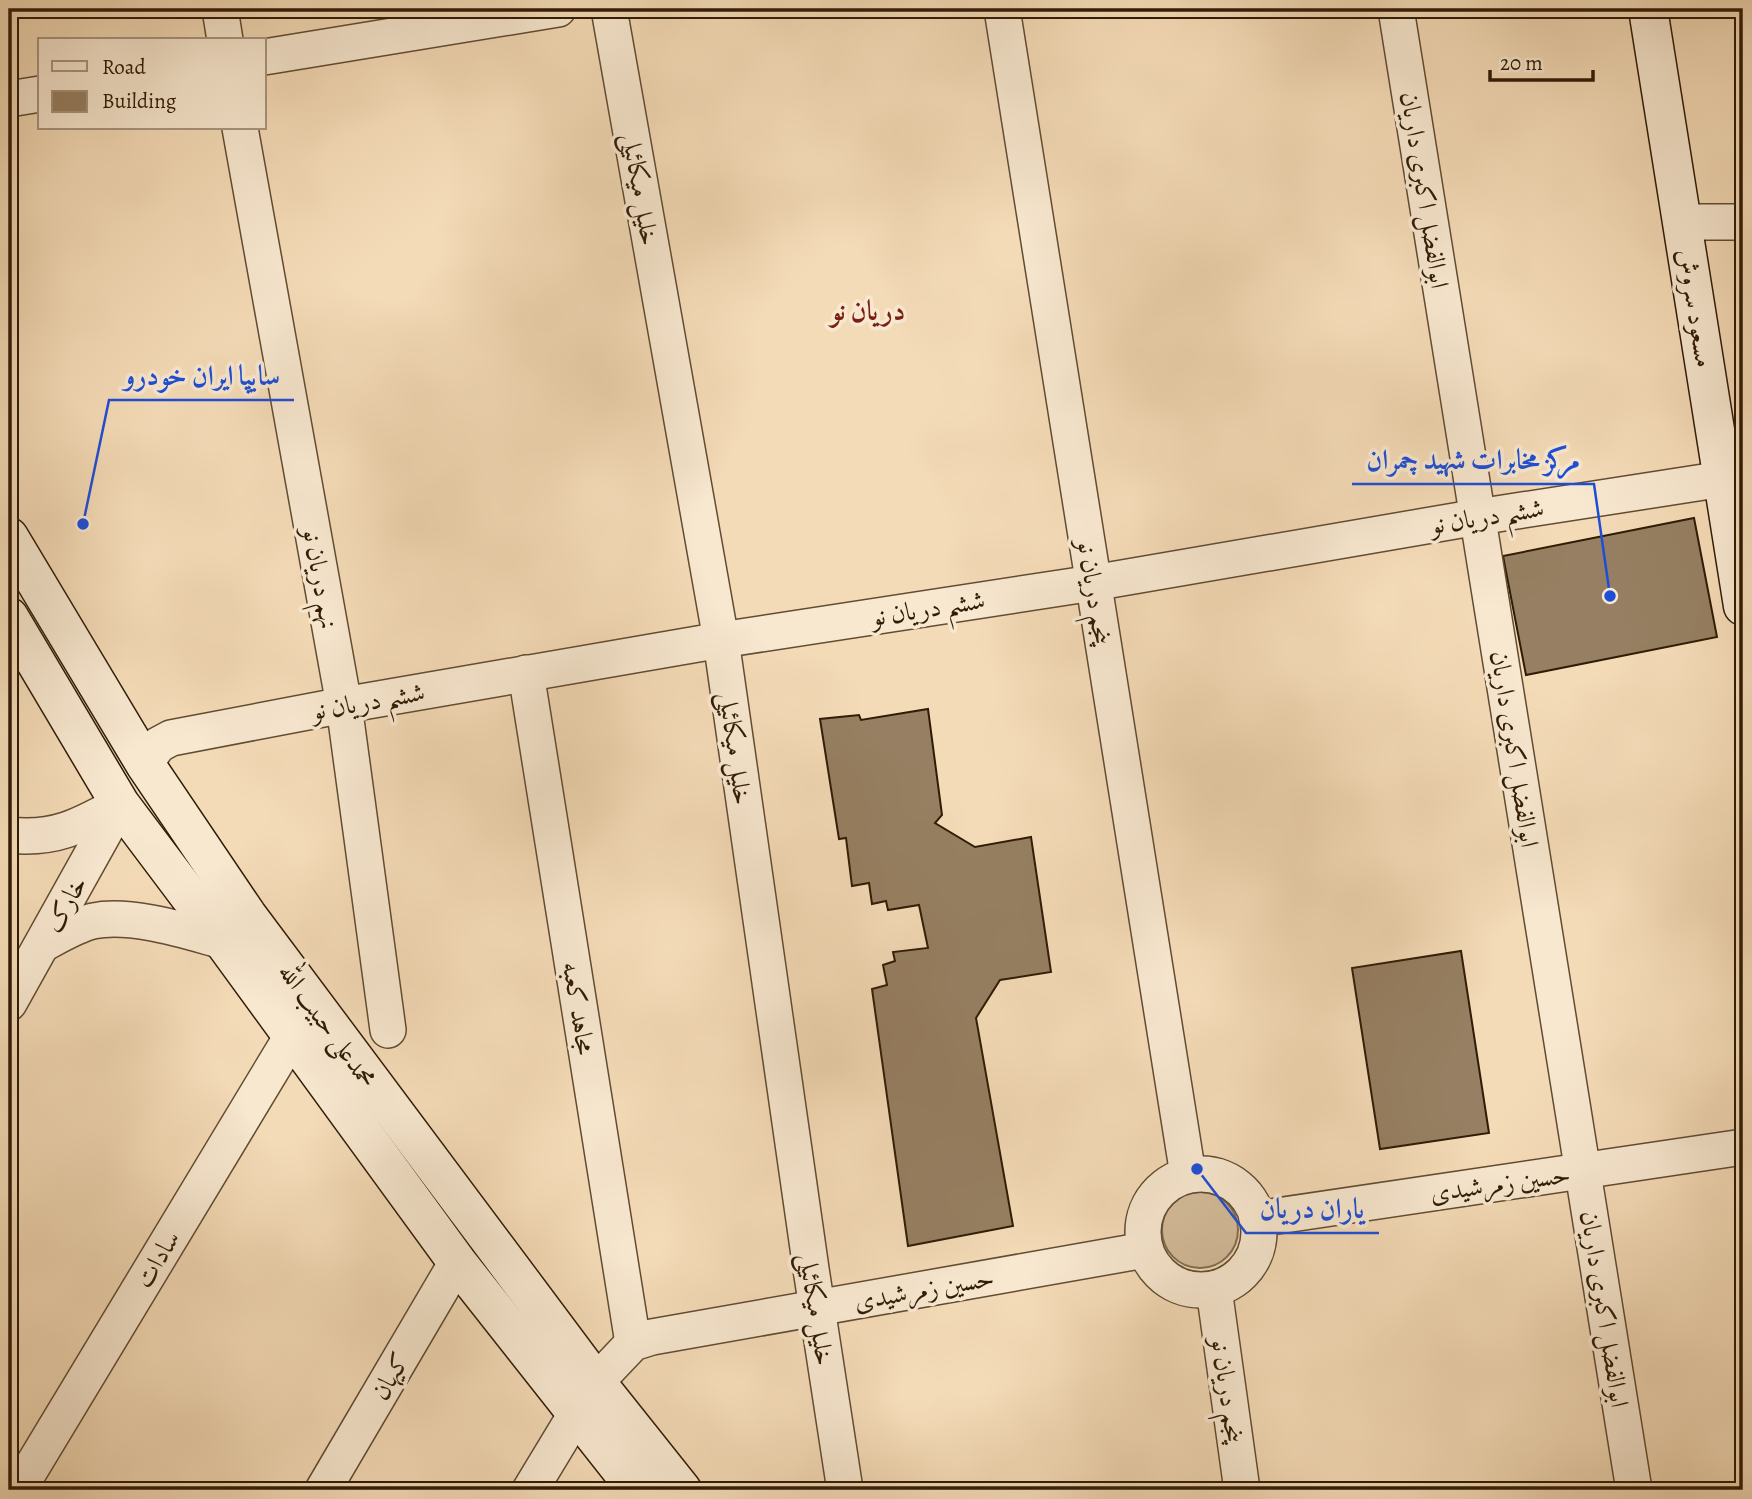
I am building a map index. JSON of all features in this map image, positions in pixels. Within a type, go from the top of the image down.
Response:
[{"type":"main road","name":"مسعود سروش","points":[[1648,9],[1743,606]]},
{"type":"main road","name":"محمدعلی حبیب الله","points":[[9,537],[145,764],[299,987],[596,1382],[682,1490]]},
{"type":"main road","name":"محمدعلی حبیب الله","points":[[9,617],[120,804],[457,1262],[637,1490]]},
{"type":"main road","points":[[120,804],[145,764]]},
{"type":"main road","points":[[576,1414],[596,1382]]},
{"type":"street","points":[[220,9],[225,38]]},
{"type":"street","points":[[266,57],[558,9]]},
{"type":"street","name":"خلیل میکائیلی","points":[[608,9],[721,640],[845,1490]]},
{"type":"street","name":"پنجم دریان‌ نو","points":[[1002,9],[1188,1175]]},
{"type":"street","name":"ابوالفضل اکبری داریان","points":[[1396,9],[1634,1490]]},
{"type":"street","points":[[9,99],[38,94]]},
{"type":"street","name":"نهم دریان‌ نو","points":[[240,130],[344,705],[388,1030]]},
{"type":"street","points":[[1682,222],[1743,222]]},
{"type":"street","name":"ششم دریان‌ نو","points":[[145,764],[158,745],[171,738],[344,705],[721,640],[1093,583],[1478,517],[1723,479]]},
{"type":"street","name":"مجاهد کعبه","points":[[526,673],[633,1343]]},
{"type":"street","points":[[9,835],[31,837],[58,834],[81,826],[120,804]]},
{"type":"street","name":"خارک","points":[[9,1003],[120,804]]},
{"type":"street","points":[[43,944],[93,921],[130,920],[169,926],[223,941]]},
{"type":"street","name":"سادات","points":[[22,1484],[292,1036]]},
{"type":"street","name":"حسین زمرشيدی","points":[[1258,1219],[1743,1147]]},
{"type":"street","points":[[1206,1174],[1223,1178],[1239,1188],[1251,1202],[1258,1219],[1254,1255],[1245,1270],[1231,1282],[1214,1289],[1180,1287],[1165,1278],[1153,1266],[1145,1250],[1143,1231],[1146,1212],[1156,1195],[1170,1183],[1188,1175],[1206,1174]]},
{"type":"street","name":"حسین زمرشيدی","points":[[633,1343],[652,1337],[1145,1250]]},
{"type":"street","name":"کیهان","points":[[323,1490],[457,1262]]},
{"type":"street","name":"پنجم دریان‌ نو","points":[[1214,1289],[1242,1490]]},
{"type":"street","points":[[596,1382],[633,1343]]},
{"type":"street","points":[[530,1490],[576,1414]]},
{"type":"shaded area","points":[[1200,1192],[1215,1195],[1227,1203],[1235,1215],[1238,1230],[1235,1245],[1227,1257],[1215,1265],[1200,1268],[1185,1265],[1173,1257],[1165,1245],[1162,1230],[1165,1215],[1173,1203],[1185,1195]]},
{"type":"building","points":[[1694,518],[1717,637],[1526,675],[1503,556]]},
{"type":"building","points":[[928,709],[942,815],[935,823],[975,847],[1031,837],[1051,972],[1000,980],[976,1018],[1013,1226],[908,1246],[872,989],[887,985],[883,965],[895,961],[893,952],[928,948],[919,905],[888,910],[886,901],[872,904],[869,883],[852,886],[846,838],[839,839],[820,719],[859,715],[861,720]]},
{"type":"building","points":[[1461,951],[1489,1133],[1380,1149],[1352,968]]},
{"type":"place","name":"سایپا ایران خودرو","points":[[83,524]]},
{"type":"place","name":"مرکز مخابرات شهید چمران","points":[[1610,596]]},
{"type":"place","name":"یاران دریان","points":[[1197,1169]]},
{"type":"district","name":"دریان نو","points":[[868,310]]}]
